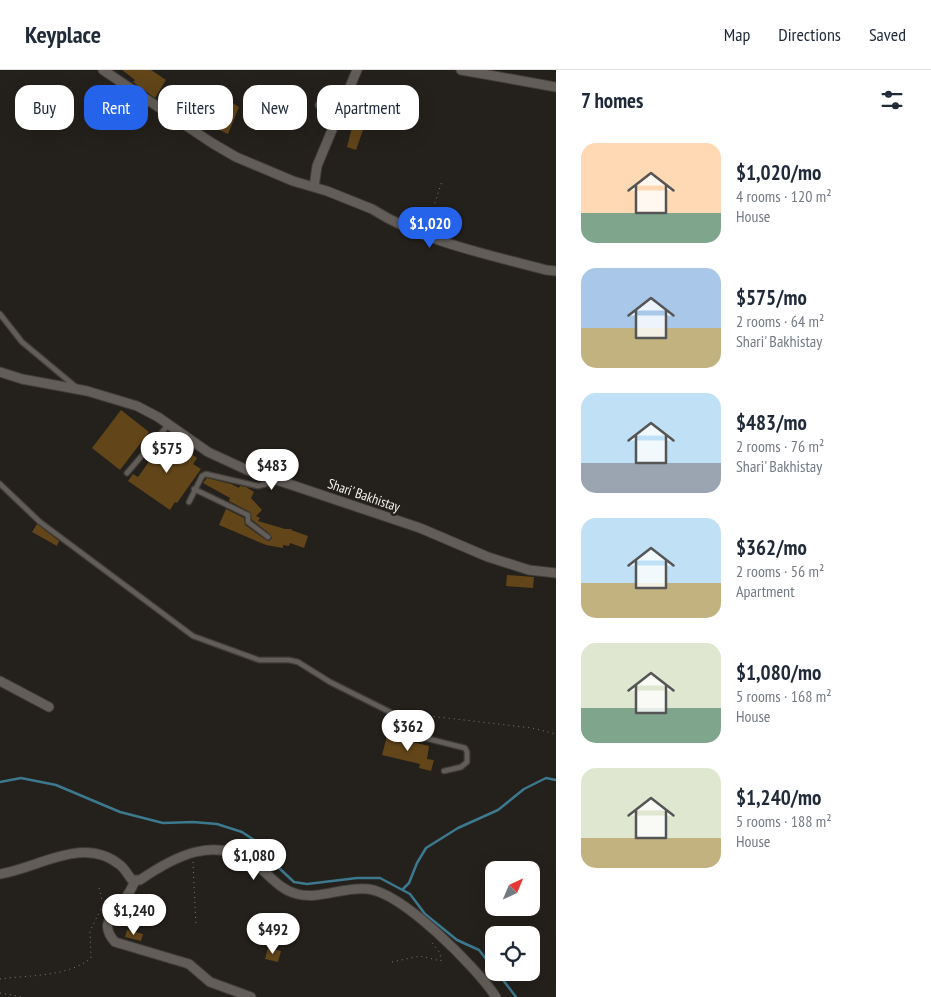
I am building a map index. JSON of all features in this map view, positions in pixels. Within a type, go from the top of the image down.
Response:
[{"type":"street","points":[[103,70],[236,157],[293,181],[372,209],[425,235],[481,253],[556,271]]},
{"type":"street","points":[[350,85],[357,70]]},
{"type":"street","points":[[461,70],[556,87]]},
{"type":"street","points":[[314,187],[317,166],[331,130]]},
{"type":"street","name":"Shari' Bakhistay","points":[[0,372],[22,379],[78,389],[136,406],[169,424],[208,452],[246,470],[420,528],[488,557],[529,570],[556,573]]},
{"type":"street","points":[[0,682],[49,707]]},
{"type":"street","points":[[0,874],[45,860],[80,852],[109,858],[122,866],[130,878],[135,881],[140,880],[188,852],[209,848],[233,852],[255,864],[286,890],[297,894],[325,893],[352,888],[379,891],[398,902],[459,954],[496,997]]},
{"type":"street","points":[[135,881],[123,903],[109,919],[107,927],[109,935],[115,942],[189,964],[210,982],[252,997]]},
{"type":"lane","points":[[0,314],[22,342],[78,389]]},
{"type":"lane","points":[[127,472],[169,424]]},
{"type":"lane","points":[[189,502],[202,476],[206,474],[258,486],[274,479]]},
{"type":"lane","points":[[0,484],[40,522],[103,567],[193,636],[259,660],[289,660],[298,662],[330,682],[390,712],[421,737],[465,748],[468,752],[467,762],[461,767],[444,771]]},
{"type":"lane","points":[[194,490],[248,515],[248,522],[268,537]]},
{"type":"path","points":[[425,235],[442,181]]},
{"type":"path","points":[[390,712],[532,728],[556,734]]},
{"type":"path","points":[[188,852],[192,857],[196,926]]},
{"type":"path","points":[[99,888],[102,900],[104,901]]},
{"type":"path","points":[[0,979],[62,971],[83,964],[91,958],[90,931],[104,901],[120,892]]},
{"type":"path","points":[[392,962],[420,956],[440,961],[440,954],[428,937]]},
{"type":"path","points":[[0,993],[23,997]]},
{"type":"building","points":[[122,70],[151,70],[166,80],[163,85],[158,85],[158,93],[155,98],[148,93],[148,85],[137,85],[133,82],[135,80]]},
{"type":"building","points":[[233,103],[239,107],[233,122]]},
{"type":"building","points":[[219,130],[230,130],[228,134]]},
{"type":"building","points":[[351,130],[363,130],[356,150],[347,147]]},
{"type":"building","points":[[121,410],[149,432],[120,470],[92,448]]},
{"type":"building","points":[[167,436],[197,458],[193,464],[201,469],[170,510],[128,481],[133,474],[138,477]]},
{"type":"building","points":[[207,478],[239,488],[240,486],[246,487],[254,492],[251,498],[262,510],[256,516],[260,518],[258,521],[285,529],[292,529],[308,536],[304,548],[290,543],[289,546],[283,545],[283,548],[266,545],[219,525],[226,509],[244,518],[245,525],[266,540],[269,541],[272,538],[270,534],[252,520],[250,512],[229,501],[230,498],[203,483]]},
{"type":"building","points":[[37,524],[59,541],[57,546],[32,532]]},
{"type":"building","points":[[507,575],[534,577],[533,588],[506,586]]},
{"type":"building","points":[[387,736],[429,746],[427,759],[434,760],[431,771],[419,768],[420,764],[382,755]]},
{"type":"building","points":[[127,930],[143,934],[141,941],[125,937]]},
{"type":"building","points":[[268,948],[281,951],[278,962],[265,959]]},
{"type":"waterway","points":[[0,782],[21,778],[56,785],[120,812],[163,823],[193,822],[217,824],[242,832],[268,849],[279,868],[294,882],[307,884],[357,878],[380,878],[410,894],[425,914],[457,940],[479,950],[485,958]]},
{"type":"waterway","points":[[403,889],[409,883],[417,863],[426,848],[458,828],[498,810],[524,789],[546,778],[556,780]]},
{"type":"waterway","points":[[504,981],[516,997]]}]
